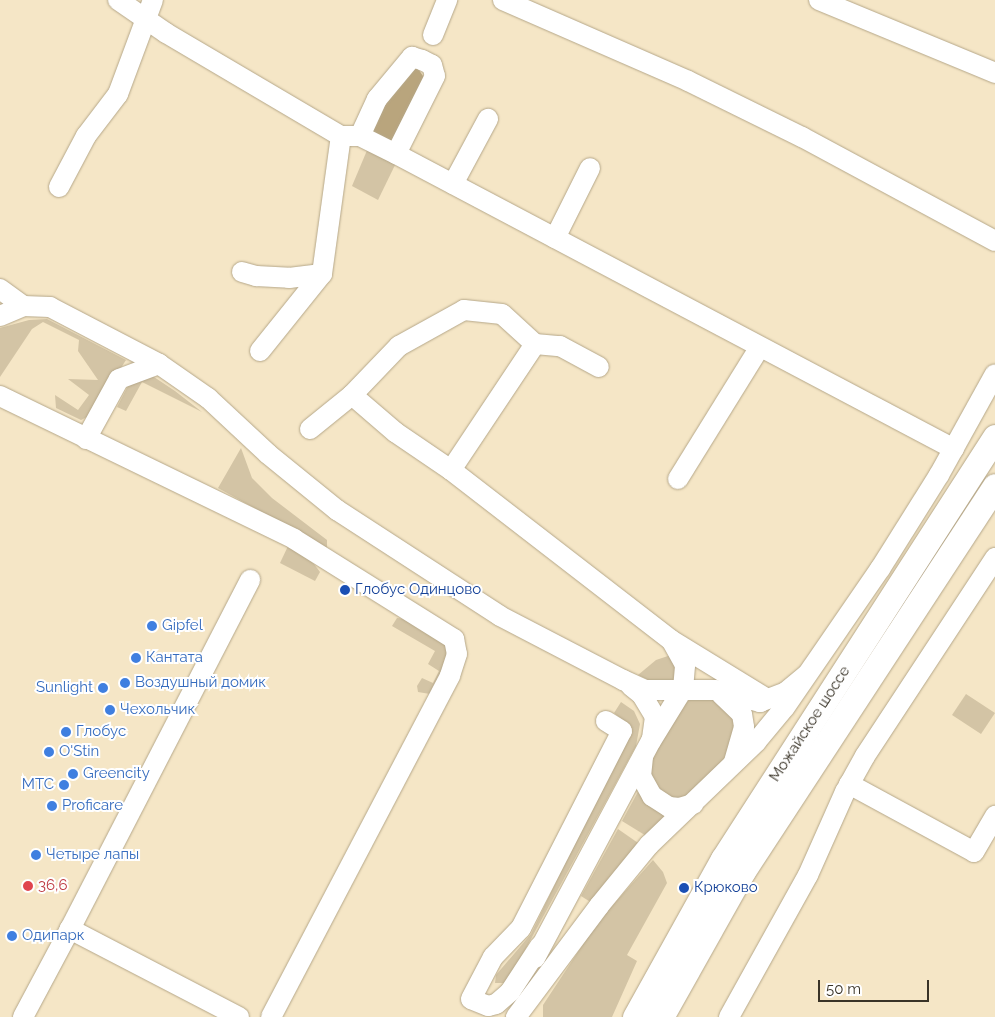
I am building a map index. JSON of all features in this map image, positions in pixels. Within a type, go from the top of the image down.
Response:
[{"type":"main road","name":"Можайское шоссе","points":[[635,1017],[655,979],[766,791],[995,436]]},
{"type":"main road","name":"Можайское шоссе","points":[[661,1017],[744,871],[995,486]]},
{"type":"street","points":[[118,0],[145,18],[351,136],[396,154],[954,450]]},
{"type":"street","points":[[59,187],[86,136],[118,94],[153,0]]},
{"type":"street","points":[[433,35],[447,0]]},
{"type":"street","points":[[503,0],[705,90],[802,137],[995,241]]},
{"type":"street","points":[[819,0],[995,72]]},
{"type":"street","points":[[260,352],[322,274],[351,136],[377,98],[412,56],[432,65],[435,76],[396,154]]},
{"type":"street","points":[[453,184],[488,119]]},
{"type":"street","points":[[555,238],[590,168]]},
{"type":"street","points":[[242,272],[256,276],[289,278],[322,274]]},
{"type":"street","points":[[0,289],[23,306]]},
{"type":"street","points":[[0,316],[23,306],[50,307],[159,364],[208,398],[268,454],[338,510],[492,611],[645,690],[715,690],[748,700],[770,700],[786,692],[806,675]]},
{"type":"street","points":[[310,429],[352,395],[399,346],[464,310],[502,314],[535,344],[560,346],[598,367]]},
{"type":"street","points":[[451,470],[535,344]]},
{"type":"street","points":[[678,479],[760,347]]},
{"type":"street","points":[[86,440],[119,379],[159,364]]},
{"type":"street","points":[[516,1017],[539,985],[650,845],[733,766],[785,707],[880,569],[954,450],[995,374]]},
{"type":"street","points":[[352,395],[395,432],[451,470],[671,640],[770,700]]},
{"type":"street","points":[[0,396],[86,440],[294,539],[454,639],[457,654],[450,676],[271,1017]]},
{"type":"street","points":[[729,1017],[808,875],[849,784],[995,558]]},
{"type":"street","points":[[23,1017],[250,580]]},
{"type":"street","points":[[496,1017],[540,946],[647,749],[683,690],[685,665],[671,640]]},
{"type":"street","points":[[624,680],[650,706],[655,717],[641,776],[652,796],[669,807],[679,808],[693,804]]},
{"type":"street","points":[[715,690],[735,704],[742,714],[744,727],[733,766]]},
{"type":"street","points":[[510,992],[496,1004],[488,1006],[471,999],[493,957],[521,928],[622,731],[606,721]]},
{"type":"street","points":[[849,784],[974,852],[995,816]]},
{"type":"street","points":[[70,929],[239,1017]]},
{"type":"street","points":[[512,1017],[540,946]]},
{"type":"street","points":[[626,1017],[655,979]]},
{"type":"street","points":[[529,1017],[539,985]]},
{"type":"shaded area","points":[[415,64],[427,82],[398,140],[388,141],[367,132],[380,101]]},
{"type":"shaded area","points":[[368,148],[396,163],[378,200],[352,186]]},
{"type":"shaded area","points":[[47,319],[126,360],[91,415],[81,420],[56,408],[55,395],[78,410],[89,395],[68,379],[98,380],[78,351],[79,340],[43,322],[32,329],[0,377],[0,328],[29,320]]},
{"type":"shaded area","points":[[151,375],[202,412],[142,382],[126,411],[117,407],[128,386]]},
{"type":"shaded area","points":[[241,448],[252,478],[272,498],[327,540],[327,548],[218,488]]},
{"type":"shaded area","points":[[289,544],[314,564],[320,572],[315,581],[280,563]]},
{"type":"shaded area","points":[[397,618],[406,619],[441,639],[446,647],[449,655],[430,694],[418,692],[417,686],[422,678],[433,683],[439,671],[428,664],[435,651],[392,626]]},
{"type":"shaded area","points":[[674,654],[679,676],[671,682],[657,684],[638,675],[656,660]]},
{"type":"shaded area","points":[[966,694],[995,713],[981,734],[952,715]]},
{"type":"shaded area","points":[[709,696],[726,706],[736,722],[732,752],[691,796],[673,799],[662,794],[649,771],[653,754],[675,712],[692,698]]},
{"type":"shaded area","points":[[621,702],[634,711],[640,724],[636,746],[507,983],[495,983],[496,975],[531,934],[594,803],[623,720],[614,713]]},
{"type":"shaded area","points":[[640,788],[670,814],[648,837],[622,821]]},
{"type":"shaded area","points":[[618,829],[641,845],[592,903],[581,896]]},
{"type":"shaded area","points":[[653,860],[663,872],[667,883],[627,955],[637,961],[612,1017],[543,1017],[543,1005],[597,923]]},
{"type":"place","name":"Глобус Одинцово","points":[[345,590]]},
{"type":"place","name":"Gipfel","points":[[152,626]]},
{"type":"place","name":"Кантата","points":[[136,658]]},
{"type":"place","name":"Воздушный домик","points":[[125,683]]},
{"type":"place","name":"Sunlight","points":[[103,688]]},
{"type":"place","name":"Чехольчик","points":[[110,710]]},
{"type":"place","name":"Глобус","points":[[66,732]]},
{"type":"place","name":"O'Stin","points":[[49,752]]},
{"type":"place","name":"Greencity","points":[[73,774]]},
{"type":"place","name":"МТС","points":[[64,785]]},
{"type":"place","name":"Proficare","points":[[52,806]]},
{"type":"place","name":"Четыре лапы","points":[[36,855]]},
{"type":"place","name":"36,6","points":[[28,886]]},
{"type":"place","name":"Крюково","points":[[684,888]]},
{"type":"place","name":"Одипарк","points":[[12,936]]}]
